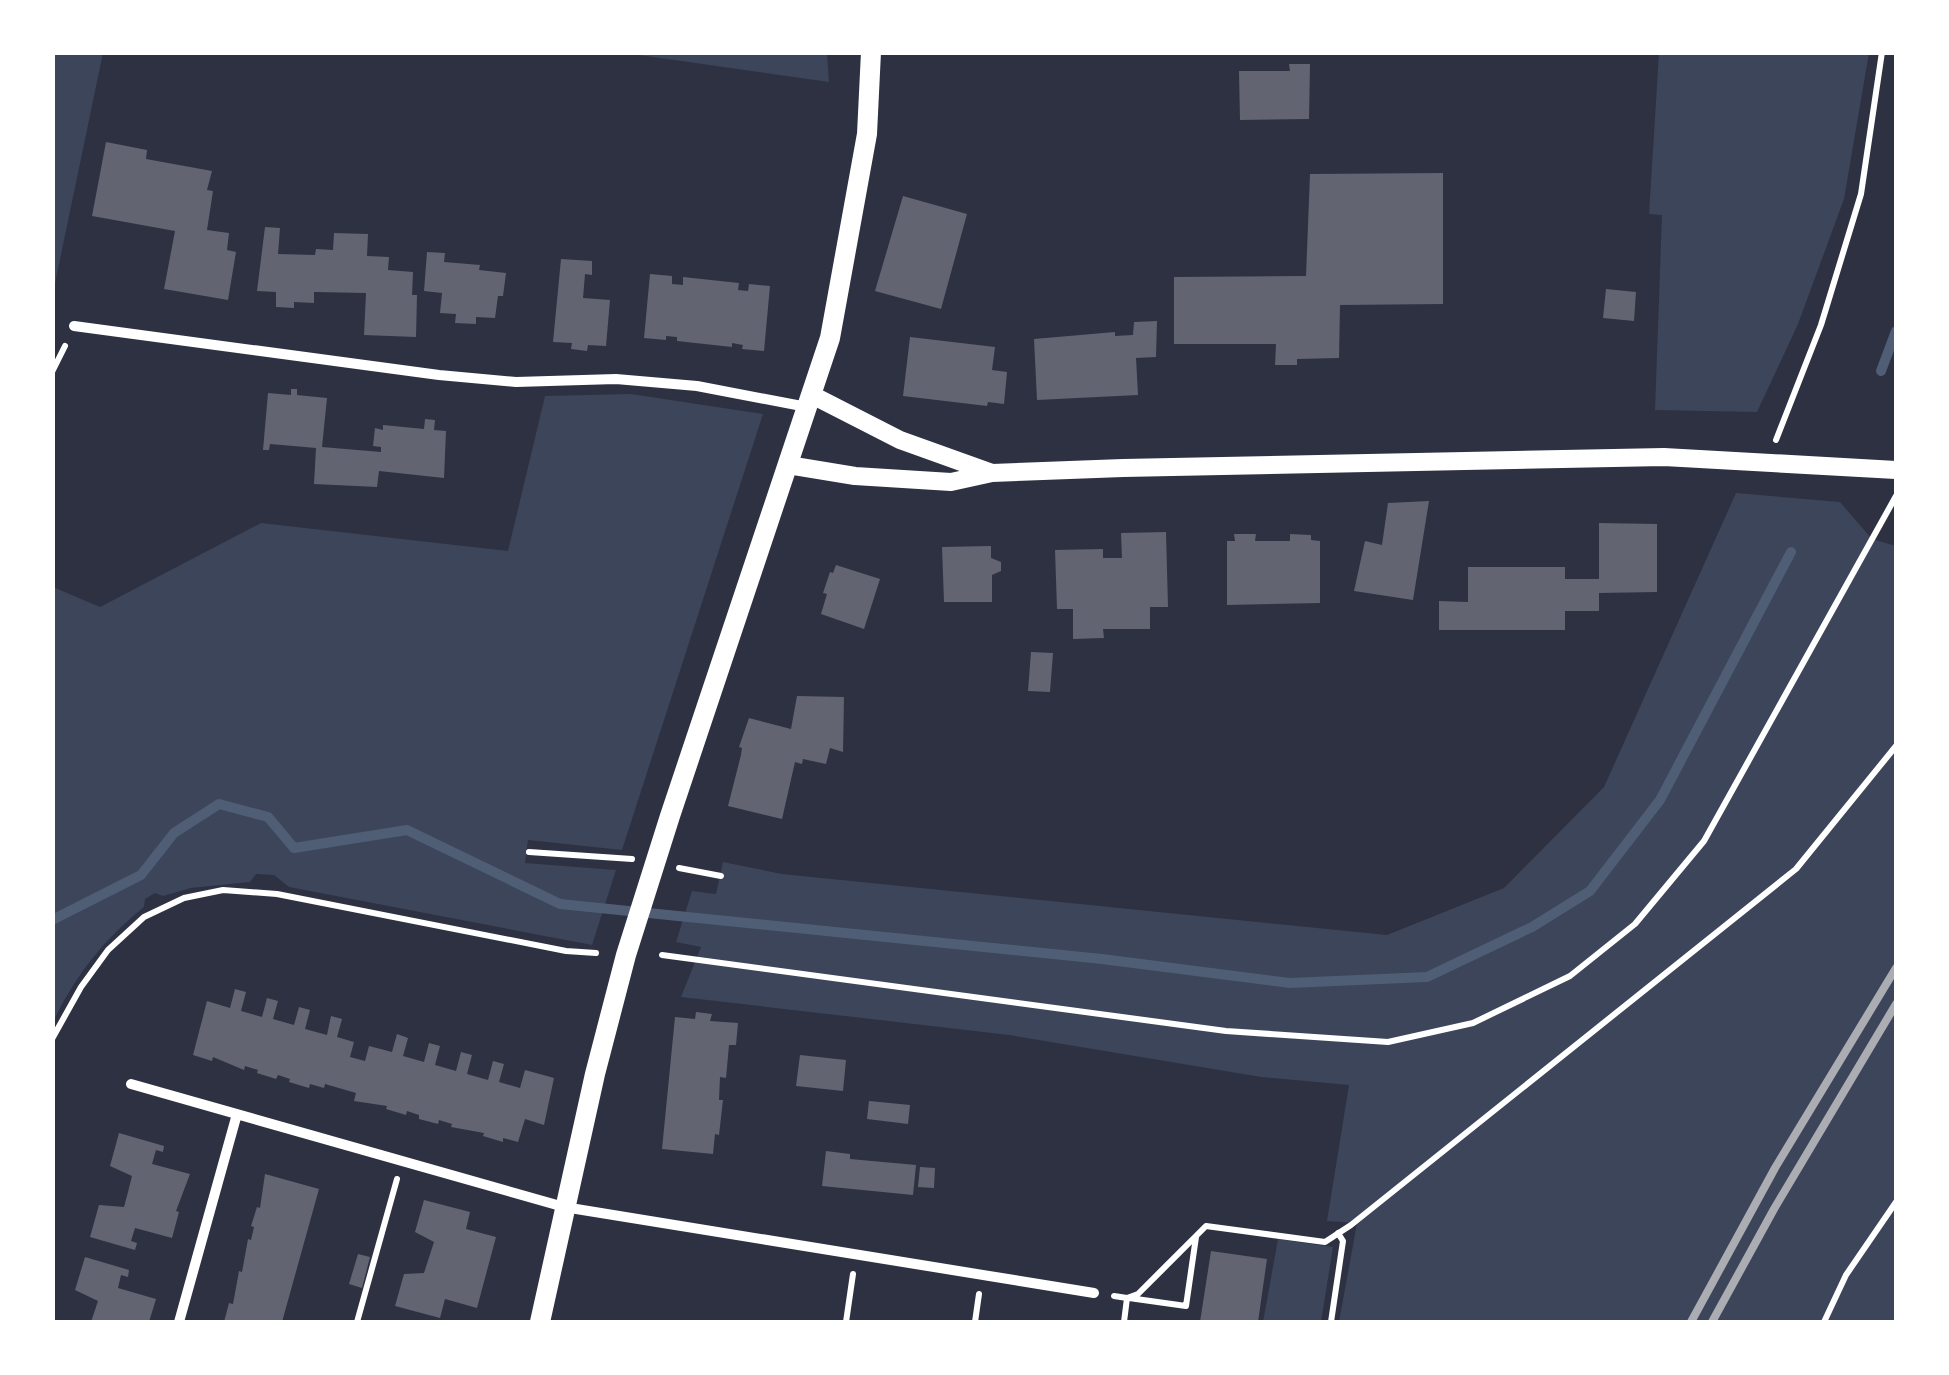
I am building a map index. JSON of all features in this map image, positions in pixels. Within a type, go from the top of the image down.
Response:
[{"type":"main road","points":[[540,1322],[564,1207],[631,941],[830,338],[863,159],[871,97],[871,52]]},
{"type":"street","points":[[74,326],[516,382],[616,379],[810,401],[900,440],[992,473]]},
{"type":"street","points":[[788,465],[855,476],[951,482],[992,473],[1608,458],[1768,461],[1896,470]]},
{"type":"street","points":[[131,1084],[564,1207],[1094,1293]]},
{"type":"street","points":[[179,1322],[236,1114]]},
{"type":"path","points":[[1768,461],[1821,325],[1861,194],[1882,52]]},
{"type":"path","points":[[662,955],[1226,1032],[1388,1042],[1473,1023],[1583,966],[1635,924],[1704,841],[1896,496]]},
{"type":"path","points":[[1196,1236],[1186,1306],[1128,1298],[1138,1294],[1196,1236],[1206,1226],[1325,1242],[1338,1234],[1796,869],[1896,746]]},
{"type":"path","points":[[528,852],[653,872],[720,876]]},
{"type":"path","points":[[52,1038],[108,950],[144,917],[184,898],[223,890],[277,894],[596,953]]},
{"type":"path","points":[[357,1322],[402,1162]]},
{"type":"path","points":[[1824,1322],[1846,1275],[1896,1202]]},
{"type":"path","points":[[1331,1322],[1342,1240],[1338,1234]]},
{"type":"path","points":[[846,1322],[856,1253]]},
{"type":"shaded area","points":[[52,53],[103,53],[53,293]]},
{"type":"shaded area","points":[[627,53],[827,53],[829,82],[639,55]]},
{"type":"shaded area","points":[[1659,53],[1869,53],[1844,199],[1798,324],[1757,412],[1655,410],[1662,215],[1649,214]]},
{"type":"shaded area","points":[[631,394],[763,414],[622,850],[528,840],[525,863],[616,870],[592,945],[289,887],[274,875],[256,874],[250,882],[191,888],[163,896],[155,893],[145,899],[144,907],[92,959],[53,1022],[53,587],[100,607],[261,523],[508,551],[545,396]]},
{"type":"shaded area","points":[[1736,493],[1840,502],[1872,539],[1896,546],[1896,1322],[1339,1322],[1357,1223],[1327,1221],[1349,1085],[1261,1077],[1009,1035],[681,997],[701,947],[676,942],[692,891],[716,894],[723,862],[782,874],[1387,935],[1504,888],[1604,787]]},
{"type":"shaded area","points":[[1278,1239],[1333,1247],[1321,1322],[1263,1322]]},
{"type":"building","points":[[1289,64],[1310,64],[1309,119],[1240,120],[1239,71],[1290,71]]},
{"type":"building","points":[[106,142],[147,150],[146,159],[212,171],[207,190],[213,191],[207,230],[229,233],[227,250],[236,252],[228,300],[164,289],[175,231],[92,216]]},
{"type":"building","points":[[1443,173],[1443,304],[1340,305],[1339,358],[1297,359],[1297,365],[1275,365],[1276,344],[1174,344],[1174,277],[1306,276],[1310,174]]},
{"type":"building","points":[[903,196],[967,214],[941,309],[875,291]]},
{"type":"building","points":[[265,227],[280,228],[278,254],[315,255],[316,249],[333,250],[334,233],[368,234],[367,256],[389,257],[388,270],[413,272],[416,337],[364,335],[366,293],[314,292],[314,303],[294,302],[294,308],[276,307],[276,292],[257,291]]},
{"type":"building","points":[[427,252],[445,253],[444,262],[480,265],[479,270],[506,273],[495,318],[476,317],[476,324],[455,323],[456,314],[440,313],[442,293],[424,291]]},
{"type":"building","points":[[561,259],[592,261],[592,275],[585,274],[583,298],[610,300],[606,346],[588,345],[587,351],[571,349],[572,343],[553,342]]},
{"type":"building","points":[[650,274],[672,276],[672,284],[683,285],[683,277],[739,283],[738,290],[748,291],[749,284],[770,286],[764,351],[742,349],[743,345],[732,343],[732,347],[677,341],[677,337],[644,338]]},
{"type":"building","points":[[1606,289],[1636,292],[1634,321],[1603,318]]},
{"type":"building","points":[[1157,321],[1156,357],[1136,358],[1138,395],[1037,400],[1034,339],[1115,332],[1115,336],[1133,335],[1134,322]]},
{"type":"building","points":[[910,337],[995,347],[992,370],[1007,372],[1004,404],[988,402],[987,406],[903,396]]},
{"type":"building","points":[[291,389],[297,389],[297,395],[327,398],[322,447],[381,452],[381,447],[373,446],[375,428],[383,430],[383,425],[424,429],[425,419],[435,420],[434,430],[446,431],[444,478],[379,471],[377,487],[314,484],[316,448],[270,444],[269,450],[263,450],[268,393],[291,395]]},
{"type":"building","points":[[1429,501],[1413,600],[1354,591],[1365,541],[1382,545],[1388,503]]},
{"type":"building","points":[[1599,523],[1657,524],[1657,592],[1599,593],[1599,611],[1565,611],[1565,630],[1439,630],[1439,601],[1468,602],[1468,567],[1565,567],[1565,579],[1599,579]]},
{"type":"building","points":[[1166,532],[1168,607],[1150,607],[1150,629],[1103,629],[1104,638],[1073,639],[1073,609],[1057,609],[1055,550],[1103,549],[1103,558],[1122,558],[1121,533]]},
{"type":"building","points":[[1234,534],[1256,534],[1255,541],[1290,541],[1290,534],[1311,535],[1311,540],[1320,541],[1320,603],[1227,605],[1227,541],[1235,541]]},
{"type":"building","points":[[991,546],[991,558],[1001,562],[1001,571],[992,575],[992,602],[944,602],[942,547]]},
{"type":"building","points":[[836,565],[880,579],[864,629],[821,614],[827,594],[823,593]]},
{"type":"building","points":[[1031,652],[1053,653],[1050,692],[1028,691]]},
{"type":"building","points":[[797,696],[844,697],[843,752],[830,748],[826,764],[803,759],[802,764],[795,762],[782,819],[728,806],[749,718],[791,729]]},
{"type":"building","points":[[235,989],[246,992],[241,1011],[262,1017],[267,998],[278,1001],[273,1019],[294,1025],[299,1007],[310,1010],[305,1029],[327,1035],[331,1016],[342,1019],[337,1037],[354,1042],[350,1057],[365,1061],[369,1046],[392,1052],[397,1034],[408,1038],[403,1056],[424,1062],[429,1043],[440,1046],[435,1065],[456,1071],[461,1052],[472,1055],[467,1074],[488,1080],[493,1061],[504,1064],[499,1082],[520,1088],[525,1070],[554,1078],[544,1125],[525,1119],[518,1142],[503,1138],[503,1142],[439,1120],[438,1124],[419,1119],[419,1115],[407,1111],[406,1115],[386,1109],[387,1106],[354,1101],[356,1093],[325,1084],[324,1088],[310,1084],[309,1088],[278,1075],[276,1079],[245,1066],[244,1070],[213,1057],[212,1061],[193,1055],[207,1001],[230,1008]]},
{"type":"building","points":[[696,1012],[712,1014],[710,1021],[738,1023],[736,1045],[729,1045],[726,1078],[720,1077],[719,1100],[723,1100],[713,1154],[662,1149],[675,1017],[695,1019]]},
{"type":"building","points":[[800,1055],[846,1060],[843,1091],[796,1086]]},
{"type":"building","points":[[869,1101],[910,1105],[908,1124],[867,1119]]},
{"type":"building","points":[[119,1133],[164,1146],[163,1152],[156,1150],[152,1164],[190,1174],[176,1211],[179,1212],[172,1238],[135,1228],[131,1241],[137,1243],[135,1250],[90,1237],[99,1205],[124,1207],[132,1176],[110,1166]]},
{"type":"building","points":[[826,1151],[850,1154],[850,1159],[916,1165],[913,1195],[822,1186]]},
{"type":"building","points":[[920,1167],[935,1168],[934,1188],[918,1187]]},
{"type":"building","points":[[265,1174],[319,1189],[282,1322],[224,1322],[229,1303],[233,1304],[257,1207],[260,1208]]},
{"type":"building","points":[[424,1200],[470,1212],[466,1229],[496,1237],[477,1308],[445,1299],[440,1318],[395,1306],[404,1274],[424,1273],[434,1242],[415,1232]]},
{"type":"building","points":[[1211,1251],[1267,1259],[1258,1322],[1200,1322]]},
{"type":"building","points":[[358,1254],[370,1257],[362,1288],[349,1284]]},
{"type":"building","points":[[85,1257],[129,1270],[128,1277],[121,1275],[118,1288],[156,1299],[149,1322],[91,1322],[98,1301],[75,1290]]},
{"type":"waterway","points":[[1881,371],[1896,331]]},
{"type":"waterway","points":[[52,920],[141,875],[174,833],[219,804],[268,817],[294,848],[407,830],[560,904],[1102,959],[1290,983],[1427,977],[1532,927],[1590,891],[1660,800],[1791,552]]},
{"type":"railway","points":[[1691,1322],[1775,1168],[1896,968]]},
{"type":"railway","points":[[1712,1322],[1896,1004]]}]
